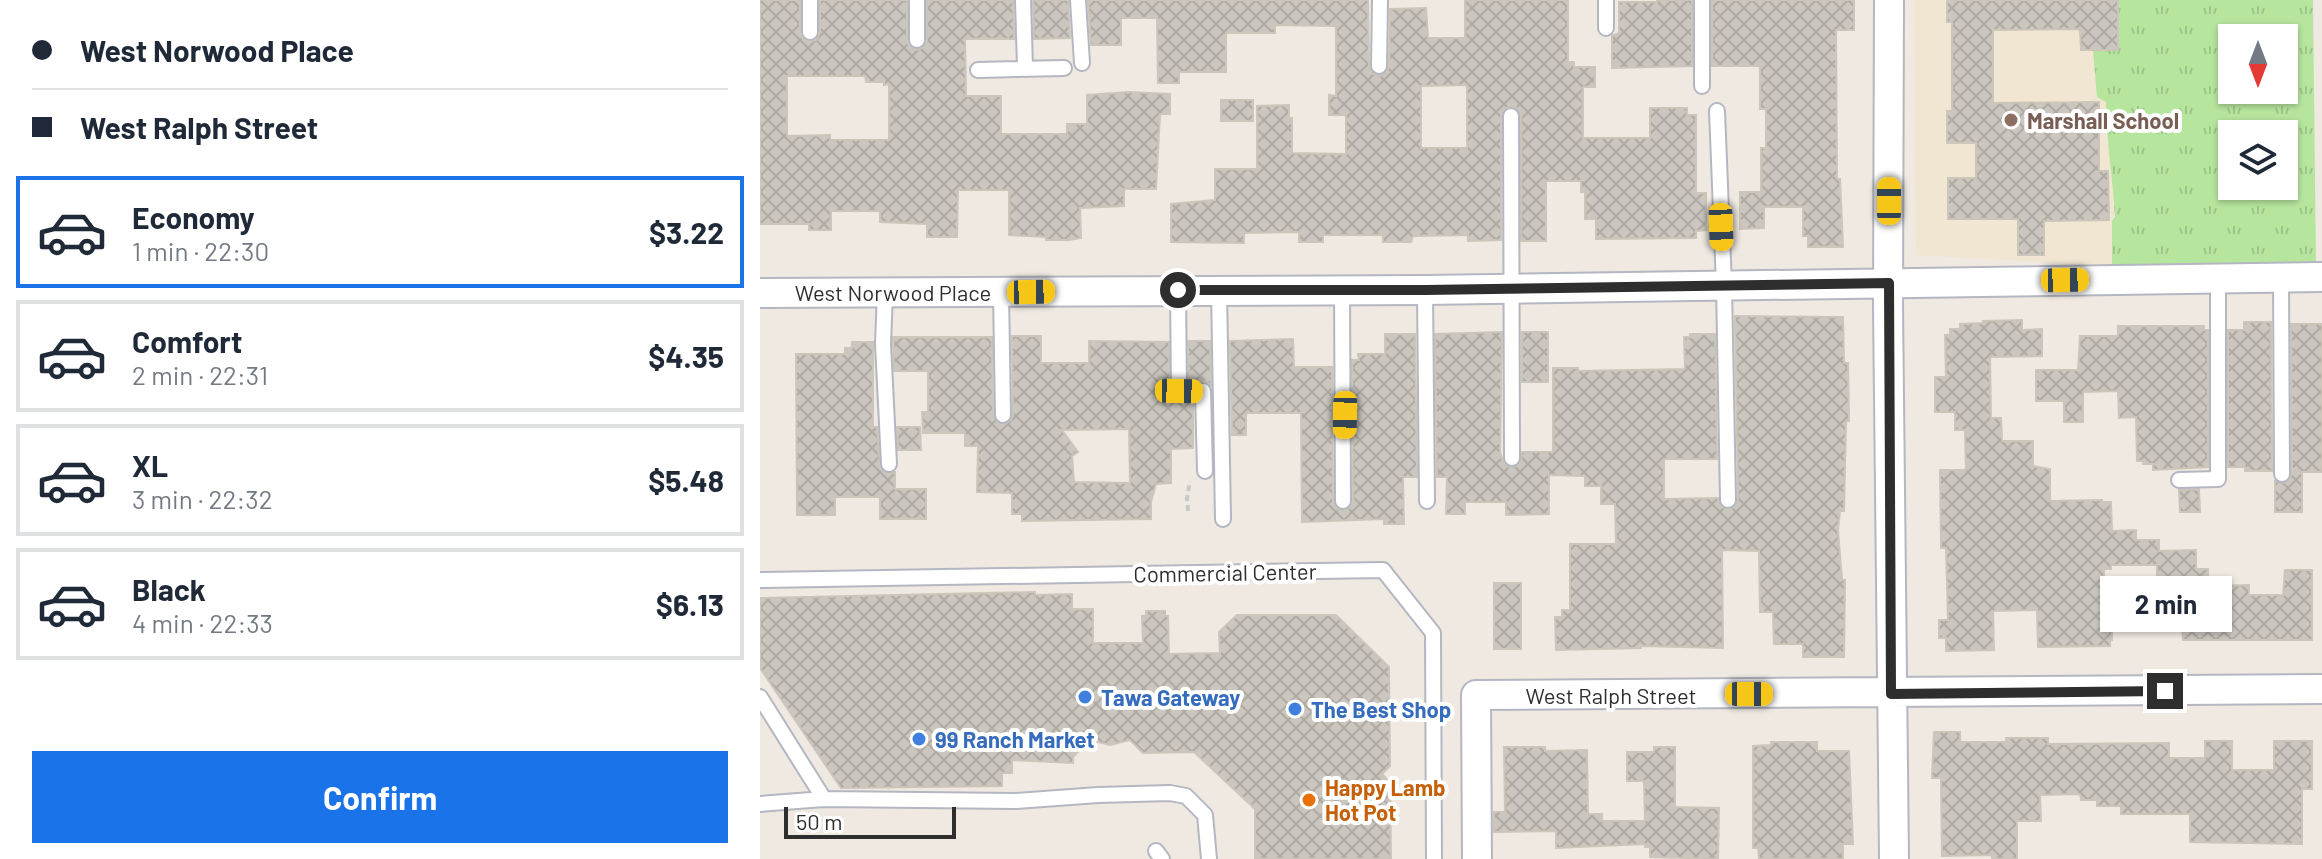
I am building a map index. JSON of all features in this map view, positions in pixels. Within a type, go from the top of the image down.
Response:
[{"type":"street","points":[[1889,0],[1894,859]]},
{"type":"street","name":"West Norwood Place","points":[[760,293],[1425,290],[2322,277]]},
{"type":"street","name":"West Ralph Street","points":[[1477,859],[1476,695],[2322,689]]},
{"type":"lane","points":[[810,0],[810,32]]},
{"type":"lane","points":[[917,0],[917,40]]},
{"type":"lane","points":[[1023,0],[1025,68]]},
{"type":"lane","points":[[1078,0],[1082,63]]},
{"type":"lane","points":[[1379,66],[1380,0]]},
{"type":"lane","points":[[1606,0],[1606,28]]},
{"type":"lane","points":[[1702,0],[1702,86]]},
{"type":"lane","points":[[978,70],[1064,68]]},
{"type":"lane","points":[[1717,111],[1728,500]]},
{"type":"lane","points":[[1511,116],[1512,458]]},
{"type":"lane","points":[[2281,278],[2282,474]]},
{"type":"lane","points":[[2179,480],[2218,479],[2218,279]]},
{"type":"lane","points":[[1178,290],[1179,391],[1203,391],[1205,471]]},
{"type":"lane","points":[[1219,290],[1223,519]]},
{"type":"lane","points":[[1342,290],[1343,501]]},
{"type":"lane","points":[[1425,290],[1427,501]]},
{"type":"lane","points":[[885,292],[883,344],[889,464]]},
{"type":"lane","points":[[1001,292],[1003,415]]},
{"type":"lane","name":"Commercial Center","points":[[760,580],[1383,570],[1433,633],[1434,859]]},
{"type":"lane","points":[[760,697],[824,799]]},
{"type":"lane","points":[[760,804],[824,799],[1016,801],[1170,793],[1186,796],[1205,815],[1209,859]]},
{"type":"path","points":[[1188,511],[1190,480],[1205,471]]},
{"type":"shaded area","name":"Marshall School","points":[[1914,0],[2118,0],[2118,50],[2094,50],[2106,101],[2106,138],[2112,166],[2115,217],[2112,221],[2112,266],[1916,255]]},
{"type":"green space","points":[[2118,0],[2313,0],[2316,266],[2112,266],[2112,221],[2115,217],[2106,102],[2097,97],[2093,50],[2118,50]]},
{"type":"building","points":[[760,0],[800,0],[800,33],[809,42],[816,40],[820,33],[820,0],[907,0],[907,41],[916,50],[923,48],[927,41],[927,0],[1013,0],[1014,39],[965,39],[966,96],[1001,96],[1001,134],[1067,134],[1067,124],[1087,124],[1087,95],[1129,92],[1170,94],[1170,114],[1160,114],[1156,189],[1124,189],[1124,206],[1080,208],[1081,238],[1046,240],[1046,237],[1009,235],[1009,190],[958,190],[957,237],[927,237],[927,224],[880,222],[880,211],[831,211],[831,230],[809,230],[809,224],[760,224]],"holes":[[[787,76],[865,76],[866,82],[889,84],[889,140],[830,140],[830,135],[787,136]]]},
{"type":"building","points":[[1033,0],[1068,0],[1070,38],[1034,39]]},
{"type":"building","points":[[1088,0],[1368,0],[1369,67],[1373,74],[1380,76],[1387,72],[1389,66],[1390,9],[1426,8],[1428,38],[1465,38],[1465,0],[1568,0],[1568,62],[1574,62],[1574,67],[1595,67],[1595,87],[1583,87],[1583,138],[1650,138],[1650,108],[1687,108],[1687,115],[1696,115],[1696,193],[1706,193],[1706,230],[1696,231],[1696,238],[1596,239],[1596,219],[1585,219],[1585,192],[1581,192],[1581,181],[1546,181],[1546,241],[1521,241],[1521,116],[1517,108],[1510,106],[1503,110],[1501,116],[1501,240],[1468,241],[1468,235],[1413,236],[1411,242],[1383,242],[1383,235],[1323,235],[1323,242],[1299,242],[1299,232],[1244,233],[1244,243],[1171,242],[1171,204],[1215,200],[1215,169],[1257,169],[1257,106],[1289,105],[1292,153],[1346,154],[1346,115],[1329,115],[1329,95],[1336,96],[1336,26],[1275,25],[1275,33],[1226,33],[1226,72],[1179,72],[1179,83],[1158,83],[1157,18],[1121,18],[1121,45],[1091,45]],"holes":[[[1467,85],[1467,148],[1421,148],[1421,86]]]},
{"type":"building","points":[[1692,0],[1692,66],[1612,68],[1612,36],[1619,33],[1619,2]]},
{"type":"building","points":[[1712,0],[1854,0],[1854,30],[1836,30],[1837,179],[1840,179],[1843,247],[1808,247],[1808,236],[1803,236],[1803,207],[1764,207],[1764,228],[1740,229],[1740,192],[1761,192],[1761,148],[1766,148],[1766,109],[1760,109],[1760,66],[1712,66]]},
{"type":"building","points":[[1947,0],[2118,0],[2118,50],[2081,50],[2080,29],[1993,30],[1993,103],[2099,102],[2099,171],[2108,171],[2109,220],[2044,221],[2044,255],[2018,255],[2018,219],[1948,219],[1948,178],[1976,178],[1976,143],[1947,143],[1947,111],[1952,111],[1952,22],[1947,22]]},
{"type":"building","points":[[1221,100],[1253,100],[1253,121],[1221,121]]},
{"type":"building","points":[[1735,316],[1843,317],[1849,421],[1846,421],[1844,511],[1840,511],[1838,530],[1842,580],[1845,580],[1844,657],[1803,657],[1803,644],[1774,644],[1773,612],[1760,612],[1759,551],[1722,550],[1723,648],[1641,646],[1556,650],[1555,617],[1562,617],[1562,610],[1570,610],[1570,544],[1616,544],[1615,504],[1601,504],[1601,486],[1585,486],[1585,476],[1549,475],[1549,514],[1506,515],[1506,502],[1465,502],[1465,514],[1446,514],[1447,477],[1437,477],[1435,334],[1502,332],[1500,452],[1504,464],[1511,468],[1520,464],[1522,452],[1553,452],[1553,368],[1578,368],[1578,371],[1685,369],[1684,337],[1690,337],[1690,334],[1715,334],[1717,459],[1664,459],[1664,499],[1718,498],[1720,506],[1729,510],[1738,500]]},
{"type":"building","points":[[2022,320],[2022,330],[2042,329],[2042,356],[1990,357],[1991,418],[2001,418],[2002,441],[2033,441],[2033,466],[2050,469],[2050,501],[2111,502],[2112,531],[2136,530],[2136,540],[2159,540],[2159,551],[2196,550],[2196,569],[2208,569],[2208,586],[2249,585],[2249,595],[2283,595],[2285,570],[2312,570],[2312,640],[2183,640],[2180,590],[2157,587],[2157,565],[2111,565],[2111,569],[2104,569],[2104,608],[2112,608],[2110,646],[2038,647],[2037,610],[1993,611],[1994,650],[1946,651],[1946,638],[1939,638],[1939,620],[1948,620],[1946,548],[1941,548],[1940,470],[1966,470],[1965,430],[1955,430],[1955,412],[1935,412],[1935,377],[1946,377],[1945,335],[1950,335],[1950,329],[1960,329],[1960,324],[1983,321]]},
{"type":"building","points":[[2244,322],[2271,322],[2272,471],[2245,471],[2245,467],[2228,467],[2228,330],[2244,330]]},
{"type":"building","points":[[2291,324],[2322,324],[2322,472],[2302,472],[2302,512],[2275,512],[2275,481],[2286,483],[2292,474]]},
{"type":"building","points":[[2118,326],[2204,326],[2204,330],[2208,330],[2208,467],[2153,470],[2153,464],[2137,461],[2136,417],[2119,418],[2118,391],[2083,392],[2083,422],[2064,422],[2064,401],[2036,401],[2036,370],[2078,370],[2080,336],[2118,336]]},
{"type":"building","points":[[1522,332],[1548,332],[1548,382],[1522,382]]},
{"type":"building","points":[[1385,334],[1415,334],[1417,477],[1403,477],[1404,524],[1384,524],[1384,519],[1302,522],[1301,413],[1246,413],[1246,435],[1232,435],[1230,341],[1293,339],[1294,367],[1332,367],[1333,501],[1337,509],[1344,511],[1351,507],[1353,501],[1352,360],[1359,360],[1358,354],[1385,354]]},
{"type":"building","points":[[1012,336],[1041,336],[1041,363],[1089,363],[1089,341],[1169,342],[1170,395],[1178,401],[1193,401],[1193,448],[1171,449],[1171,483],[1156,484],[1151,502],[1151,519],[1022,521],[1022,514],[1012,514],[1012,493],[977,492],[978,446],[965,446],[965,433],[923,433],[922,412],[928,412],[928,371],[894,371],[893,337],[992,337],[993,415],[998,423],[1004,425],[1013,415]],"holes":[[[1129,429],[1130,483],[1074,482],[1072,456],[1078,452],[1062,430]]]},
{"type":"building","points":[[1188,341],[1210,341],[1211,385],[1204,381],[1189,381]]},
{"type":"building","points":[[852,342],[873,342],[873,427],[877,427],[880,469],[885,473],[895,472],[895,489],[926,489],[926,519],[880,519],[880,497],[835,497],[835,515],[797,515],[796,354],[845,354],[845,348],[852,348]]},
{"type":"building","points":[[897,427],[920,427],[921,450],[898,450]]},
{"type":"building","points":[[2199,489],[2200,512],[2180,512],[2179,490]]},
{"type":"building","points":[[1494,583],[1521,583],[1521,649],[1494,649]]},
{"type":"building","name":"Tawa Gateway","points":[[1035,592],[1035,595],[1072,594],[1072,609],[1093,609],[1093,643],[1143,643],[1142,616],[1146,616],[1146,611],[1165,611],[1165,616],[1168,616],[1169,654],[1220,653],[1219,632],[1237,615],[1336,615],[1389,667],[1390,766],[1382,774],[1390,783],[1391,859],[1255,859],[1255,809],[1194,752],[1143,753],[1130,740],[1110,745],[1090,740],[1073,757],[1073,763],[1012,760],[1012,773],[1002,773],[1002,786],[841,788],[760,668],[760,598]]},
{"type":"building","points":[[1934,732],[1960,732],[1960,742],[2048,738],[2048,744],[2169,743],[2169,758],[2205,758],[2205,741],[2232,741],[2232,770],[2274,770],[2274,741],[2312,741],[2312,789],[2302,789],[2302,844],[2190,842],[2190,814],[2121,814],[2121,806],[2097,806],[2097,800],[2081,800],[2080,794],[2040,795],[2041,821],[2017,821],[2017,859],[1992,859],[1992,855],[1942,856],[1941,778],[1932,778]]},
{"type":"building","points":[[1771,742],[1817,742],[1817,751],[1849,751],[1853,844],[1843,844],[1843,859],[1759,859],[1758,848],[1753,848],[1753,746],[1771,745]]},
{"type":"building","points":[[1504,747],[1545,747],[1545,751],[1587,750],[1588,814],[1602,814],[1602,821],[1645,821],[1644,781],[1627,781],[1627,752],[1654,752],[1654,747],[1675,747],[1675,807],[1719,808],[1718,859],[1650,857],[1650,847],[1645,847],[1645,844],[1556,848],[1556,831],[1494,832],[1494,812],[1505,812]]},
{"type":"place","name":"Marshall School","points":[[2011,120]]},
{"type":"place","name":"Tawa Gateway","points":[[1085,697]]},
{"type":"place","name":"The Best Shop","points":[[1295,709]]},
{"type":"place","name":"99 Ranch Market","points":[[919,739]]},
{"type":"place","name":"Happy Lamb Hot Pot","points":[[1309,800]]},
{"type":"route","points":[[1178,290],[1425,290],[1889,283],[1891,694],[2165,691]]}]
